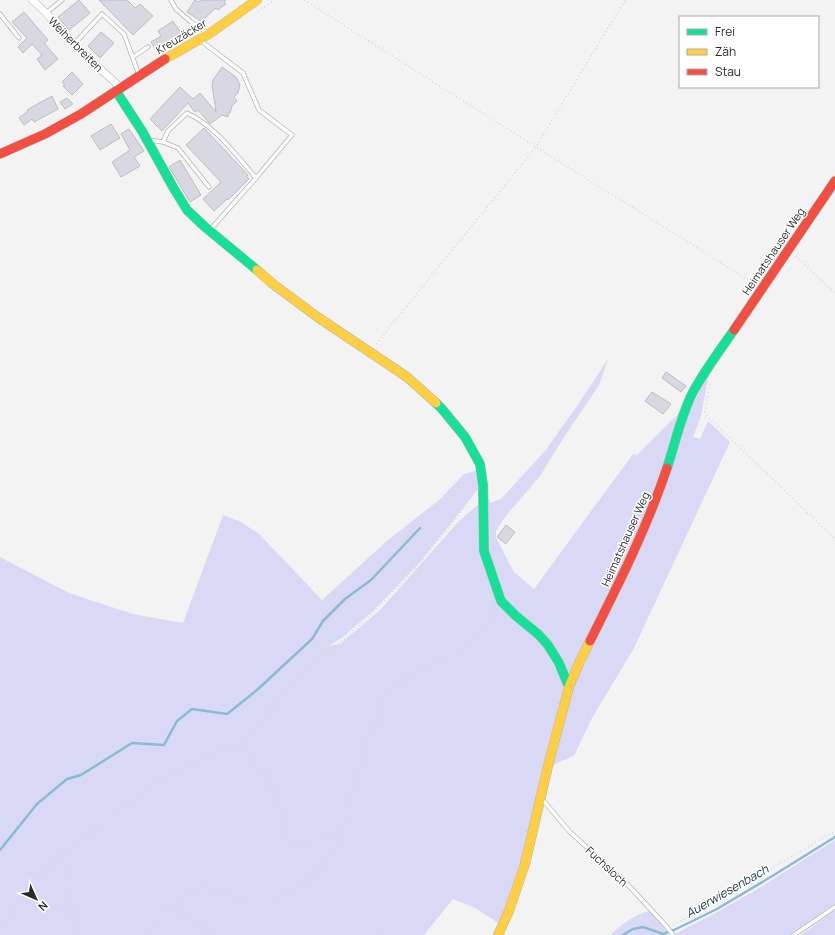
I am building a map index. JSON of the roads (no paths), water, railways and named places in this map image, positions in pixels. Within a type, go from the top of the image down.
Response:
[{"type":"street","name":"Weiherbreiten","points":[[32,0],[119,90]]},
{"type":"street","name":"Kreuzäcker","points":[[0,154],[45,134],[81,114],[158,63],[209,34],[257,0]]},
{"type":"street","points":[[119,90],[172,187],[188,210],[207,229],[273,284],[316,316],[407,377],[442,409],[465,437],[480,464],[483,485],[484,551],[501,601],[516,616],[538,634],[548,646],[559,663],[569,687]]},
{"type":"street","name":"Heimatshauser Weg","points":[[498,935],[510,911],[525,864],[549,762],[569,687],[580,661],[626,571],[660,489],[685,412],[706,371],[835,181]]},
{"type":"lane","points":[[46,14],[62,0]]},
{"type":"lane","points":[[171,0],[176,9],[191,22],[209,34]]},
{"type":"lane","points":[[0,14],[19,38]]},
{"type":"lane","points":[[74,44],[102,14],[124,34],[139,76]]},
{"type":"lane","points":[[199,39],[243,73],[259,110],[292,135],[256,178],[207,229]]},
{"type":"lane","points":[[133,57],[148,47]]},
{"type":"lane","points":[[163,142],[168,131],[187,113],[216,133],[256,178]]},
{"type":"lane","points":[[147,140],[163,142],[178,148],[209,187]]},
{"type":"lane","name":"Fuchsloch","points":[[541,798],[569,831],[630,887],[673,934]]},
{"type":"lane","points":[[794,935],[835,907]]},
{"type":"waterway","points":[[0,850],[37,804],[67,779],[81,775],[132,743],[164,745],[177,721],[192,709],[227,714],[257,690],[312,639],[323,621],[345,599],[371,580],[420,528]]},
{"type":"waterway","name":"Auerwiesenbach","points":[[623,935],[633,929],[643,927],[663,934],[674,930],[717,909],[835,837]]}]
